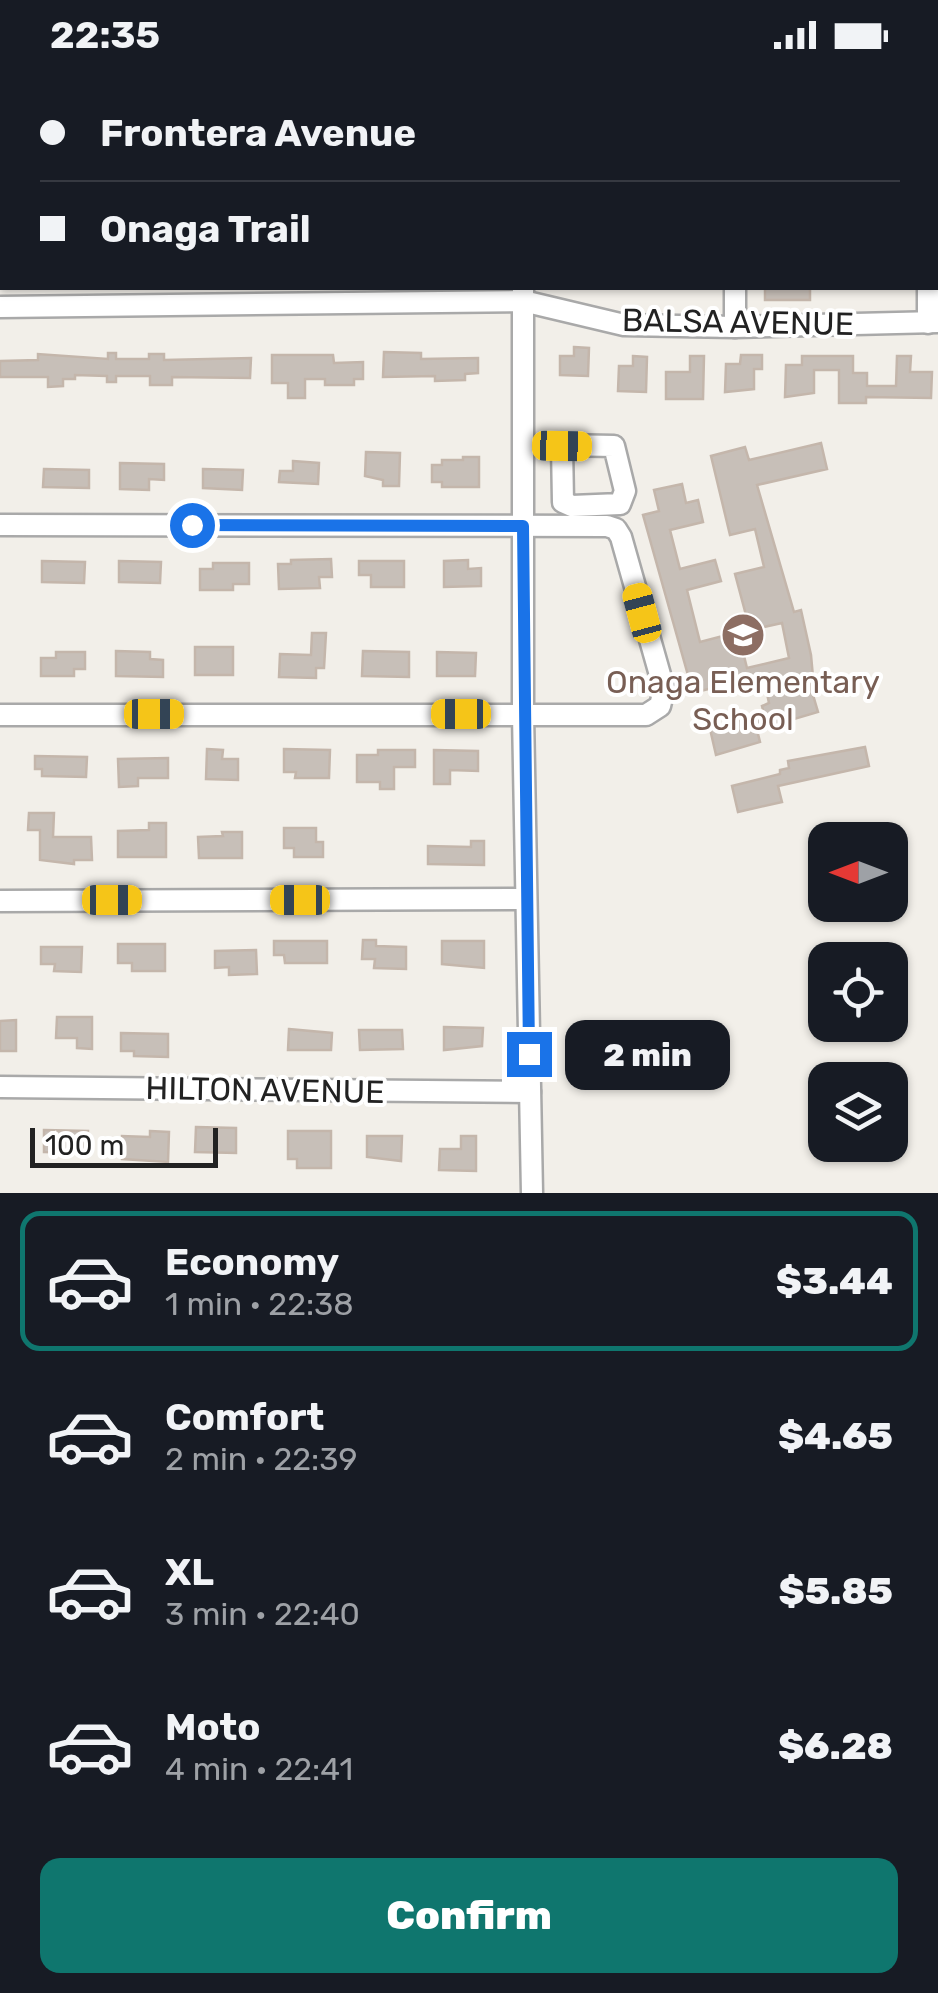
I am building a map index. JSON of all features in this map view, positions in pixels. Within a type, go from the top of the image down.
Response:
[{"type":"street","points":[[735,290],[735,327]]},
{"type":"street","points":[[928,290],[933,322]]},
{"type":"street","points":[[523,294],[522,714],[532,1193]]},
{"type":"street","name":"BALSA AVENUE","points":[[11,301],[523,294],[624,325],[735,327],[933,322]]},
{"type":"street","points":[[523,444],[562,446]]},
{"type":"street","points":[[0,524],[597,525],[616,529],[664,690],[660,706],[646,715],[0,715]]},
{"type":"street","points":[[0,900],[526,899]]},
{"type":"street","name":"HILTON AVENUE","points":[[0,1087],[530,1092]]},
{"type":"building","points":[[765,290],[810,290],[810,300],[765,300]]},
{"type":"building","points":[[574,347],[589,348],[588,376],[560,375],[560,356],[574,356]]},
{"type":"building","points":[[384,352],[421,353],[421,359],[478,358],[478,373],[465,374],[465,380],[383,377]]},
{"type":"building","points":[[108,353],[116,353],[116,359],[149,359],[149,354],[164,354],[164,360],[251,358],[250,378],[172,377],[172,385],[150,385],[150,376],[116,376],[116,382],[107,382],[107,376],[75,375],[75,379],[63,379],[63,386],[48,387],[48,377],[0,377],[0,361],[38,360],[38,354],[108,359]]},
{"type":"building","points":[[272,355],[333,355],[334,363],[363,362],[363,379],[354,379],[354,385],[325,385],[325,379],[305,379],[305,398],[288,398],[288,383],[272,383]]},
{"type":"building","points":[[741,355],[762,355],[762,369],[754,369],[754,389],[725,392],[726,364],[740,364]]},
{"type":"building","points":[[633,356],[647,357],[646,392],[618,391],[619,366],[633,366]]},
{"type":"building","points":[[690,356],[704,356],[703,399],[666,399],[666,372],[690,372]]},
{"type":"building","points":[[802,356],[853,356],[853,373],[867,373],[867,386],[896,386],[897,356],[911,356],[910,372],[932,372],[931,398],[866,397],[866,403],[839,403],[839,370],[814,370],[814,393],[785,397],[786,365],[802,365]]},
{"type":"building","points":[[821,443],[827,469],[757,485],[794,612],[801,610],[811,655],[813,677],[808,678],[818,712],[757,730],[760,742],[716,755],[710,729],[764,714],[762,706],[769,703],[763,675],[693,693],[643,515],[659,511],[654,490],[682,484],[686,503],[698,500],[703,522],[670,530],[680,569],[715,560],[721,581],[687,590],[700,642],[738,632],[747,668],[789,658],[782,623],[750,630],[735,574],[764,567],[755,529],[730,535],[711,456],[745,447],[749,460]]},
{"type":"building","points":[[366,452],[400,453],[399,486],[383,486],[383,480],[365,476]]},
{"type":"building","points":[[479,457],[479,487],[442,487],[442,482],[432,482],[432,465]]},
{"type":"building","points":[[293,461],[319,463],[318,484],[279,482],[280,471],[293,471]]},
{"type":"building","points":[[120,463],[164,464],[164,480],[149,479],[149,490],[120,489]]},
{"type":"building","points":[[44,469],[89,470],[89,488],[43,487]]},
{"type":"building","points":[[203,469],[243,470],[242,490],[203,488]]},
{"type":"building","points":[[331,559],[332,577],[319,577],[320,588],[279,589],[278,564]]},
{"type":"building","points":[[468,560],[468,569],[481,568],[481,586],[444,587],[444,561]]},
{"type":"building","points":[[42,561],[85,562],[84,583],[42,582]]},
{"type":"building","points":[[119,561],[161,562],[160,583],[119,582]]},
{"type":"building","points":[[359,561],[404,561],[404,587],[371,587],[371,575],[359,575]]},
{"type":"building","points":[[213,563],[249,563],[249,584],[233,584],[233,590],[200,590],[200,569],[213,569]]},
{"type":"building","points":[[312,633],[326,633],[324,668],[316,668],[316,678],[279,677],[280,654],[311,655]]},
{"type":"building","points":[[195,647],[233,647],[233,675],[195,675]]},
{"type":"building","points":[[116,651],[150,652],[150,659],[163,660],[163,677],[116,676]]},
{"type":"building","points":[[363,651],[409,652],[409,677],[362,676]]},
{"type":"building","points":[[56,652],[85,652],[85,669],[74,669],[74,676],[41,676],[41,658],[56,658]]},
{"type":"building","points":[[437,652],[476,653],[475,676],[437,676]]},
{"type":"building","points":[[865,747],[869,766],[778,786],[782,802],[738,812],[732,786],[780,774],[780,770],[789,768],[788,761]]},
{"type":"building","points":[[207,749],[223,750],[222,759],[238,759],[238,780],[206,779]]},
{"type":"building","points":[[284,749],[330,750],[329,778],[295,778],[296,772],[284,772]]},
{"type":"building","points":[[378,750],[415,750],[415,767],[394,767],[394,789],[380,789],[380,782],[357,782],[357,755],[378,755]]},
{"type":"building","points":[[434,750],[478,751],[478,771],[450,770],[450,784],[434,784]]},
{"type":"building","points":[[35,756],[87,757],[86,777],[42,776],[42,769],[35,769]]},
{"type":"building","points":[[168,758],[168,778],[138,778],[138,786],[119,787],[118,759]]},
{"type":"building","points":[[29,813],[54,813],[53,837],[91,837],[92,860],[74,860],[74,864],[40,860],[40,830],[28,830]]},
{"type":"building","points":[[149,823],[166,823],[166,857],[118,857],[118,831],[149,830]]},
{"type":"building","points":[[284,828],[316,828],[316,842],[323,842],[323,857],[294,857],[294,848],[284,848]]},
{"type":"building","points":[[222,832],[242,832],[242,858],[199,858],[198,837],[223,836]]},
{"type":"building","points":[[471,841],[484,841],[484,865],[428,864],[428,846],[471,847]]},
{"type":"building","points":[[363,940],[376,940],[376,946],[406,947],[406,969],[374,968],[375,959],[362,959]]},
{"type":"building","points":[[274,941],[327,941],[327,963],[285,963],[284,955],[274,955]]},
{"type":"building","points":[[442,941],[484,941],[484,968],[442,964]]},
{"type":"building","points":[[118,944],[165,944],[165,971],[132,971],[132,963],[118,963]]},
{"type":"building","points":[[41,947],[82,947],[81,972],[54,971],[55,964],[41,964]]},
{"type":"building","points":[[256,950],[257,974],[229,975],[229,967],[215,968],[215,951]]},
{"type":"building","points":[[57,1017],[92,1017],[92,1049],[77,1048],[77,1038],[56,1038]]},
{"type":"building","points":[[16,1020],[16,1051],[0,1051],[0,1021]]},
{"type":"building","points":[[444,1027],[483,1028],[482,1046],[444,1050]]},
{"type":"building","points":[[289,1029],[332,1033],[331,1050],[288,1050]]},
{"type":"building","points":[[359,1030],[402,1030],[403,1049],[360,1050]]},
{"type":"building","points":[[121,1033],[168,1034],[168,1057],[134,1056],[134,1051],[121,1051]]},
{"type":"building","points":[[196,1127],[236,1128],[236,1153],[195,1152]]},
{"type":"building","points":[[44,1130],[88,1131],[87,1153],[44,1152]]},
{"type":"building","points":[[150,1131],[169,1132],[168,1162],[122,1159],[122,1136],[150,1137]]},
{"type":"building","points":[[288,1131],[331,1131],[331,1168],[297,1168],[297,1159],[288,1159]]},
{"type":"building","points":[[367,1136],[402,1136],[401,1161],[367,1157]]},
{"type":"building","points":[[461,1136],[476,1136],[476,1171],[439,1170],[440,1149],[461,1149]]},
{"type":"place","name":"Onaga Elementary School","points":[[743,635]]},
{"type":"route","points":[[192,525],[523,526],[522,714],[529,1054]]}]
